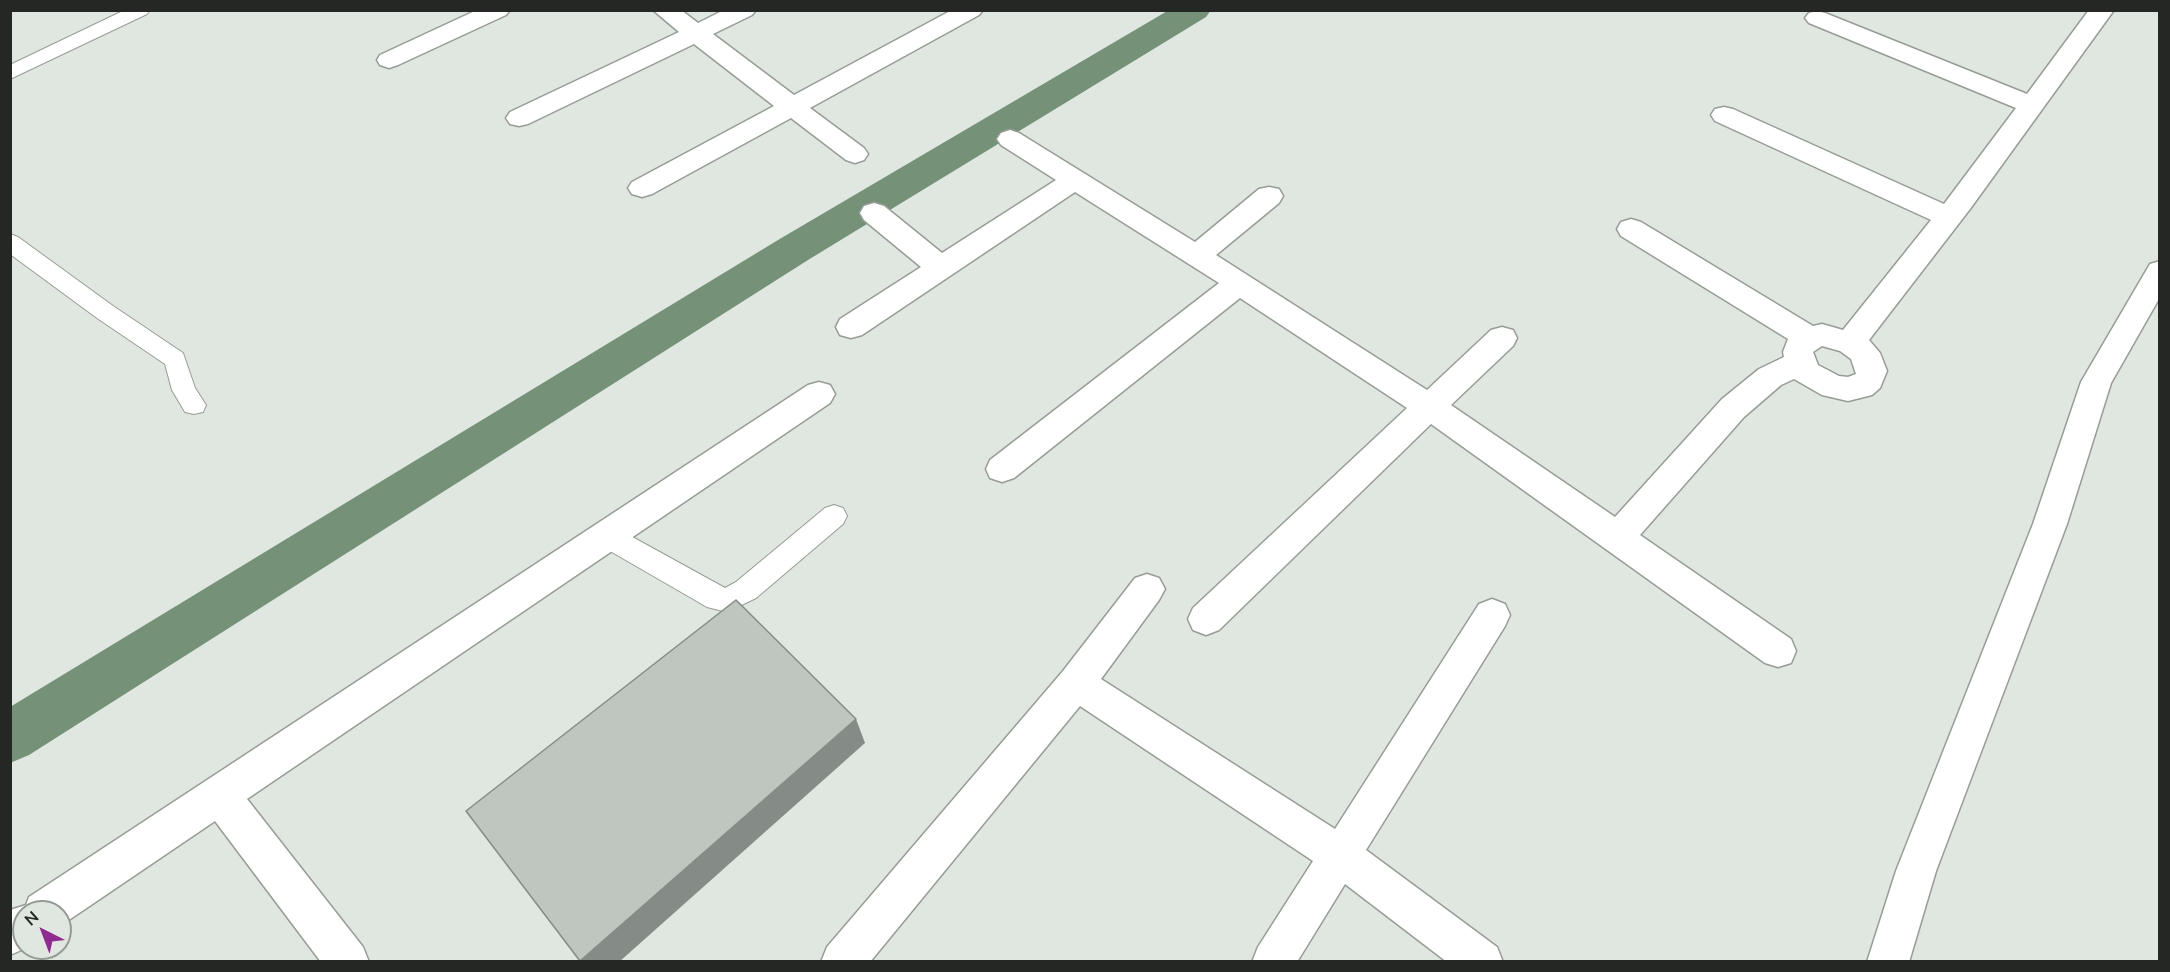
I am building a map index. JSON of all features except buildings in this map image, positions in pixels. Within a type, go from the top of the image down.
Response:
[{"type":"street","points":[[389,60],[498,10]]},
{"type":"street","points":[[665,10],[855,154]]},
{"type":"street","points":[[519,118],[744,10]]},
{"type":"street","points":[[642,188],[971,10]]},
{"type":"street","points":[[1850,343],[1948,218],[2102,10]]},
{"type":"street","points":[[1817,18],[2031,105]]},
{"type":"street","points":[[1724,115],[1948,218]]},
{"type":"street","points":[[1010,139],[1239,283],[1431,408],[1778,651]]},
{"type":"street","points":[[851,327],[1075,180]]},
{"type":"street","points":[[1196,256],[1269,196]]},
{"type":"street","points":[[874,213],[941,268]]},
{"type":"street","points":[[1617,538],[1733,408],[1770,377],[1804,350],[1822,335],[1850,343],[1869,361],[1872,371],[1869,380],[1861,387],[1848,389],[1833,387],[1807,372],[1804,350],[1631,229]]},
{"type":"street","points":[[1888,962],[1916,871],[2050,524],[2096,382],[2160,271]]},
{"type":"street","points":[[1002,469],[1239,283]]},
{"type":"street","points":[[1206,619],[1431,408],[1502,338]]},
{"type":"street","points":[[62,900],[819,394]]},
{"type":"street","points":[[842,962],[1076,683],[1147,588]]},
{"type":"street","points":[[1274,962],[1492,615]]},
{"type":"street","points":[[1076,683],[1341,856],[1482,962]]},
{"type":"street","points":[[220,796],[348,962]]},
{"type":"lane","points":[[10,73],[141,10]]},
{"type":"lane","points":[[10,242],[105,312],[175,359],[184,390],[194,405]]},
{"type":"lane","points":[[607,536],[717,600],[728,600],[746,590],[834,516]]},
{"type":"waterway","points":[[10,737],[793,250],[1194,10]]}]
